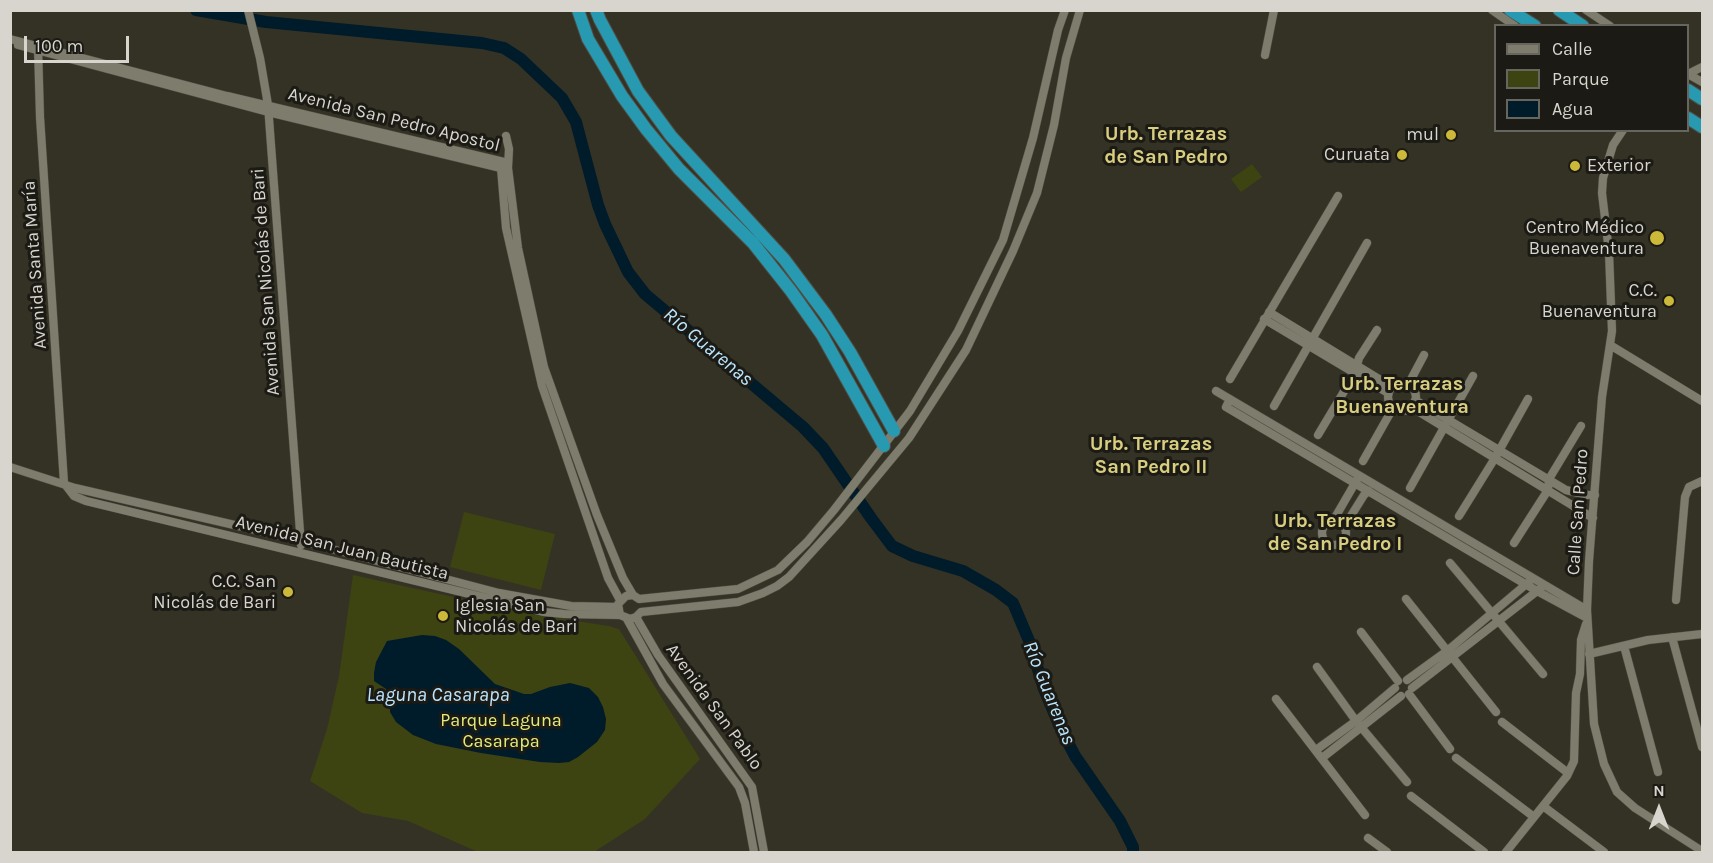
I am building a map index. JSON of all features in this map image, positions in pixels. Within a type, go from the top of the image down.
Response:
[{"type":"highway","points":[[578,10],[588,39],[622,96],[679,169],[753,243],[791,291],[822,335],[884,446]]},
{"type":"highway","points":[[597,10],[600,20],[638,91],[671,136],[784,259],[826,315],[850,352],[894,431]]},
{"type":"highway","points":[[1510,10],[1531,24]]},
{"type":"highway","points":[[1559,10],[1580,24]]},
{"type":"highway","points":[[1689,91],[1702,99]]},
{"type":"highway","points":[[1689,119],[1702,127]]},
{"type":"street","name":"Avenida San Nicolás de Bari","points":[[248,10],[268,109],[301,552]]},
{"type":"street","name":"Avenida San Juan Bautista","points":[[621,610],[626,596],[738,589],[778,570],[807,542],[884,446],[933,375],[1003,240],[1033,138],[1058,30],[1065,10]]},
{"type":"street","name":"Avenida San Juan Bautista","points":[[10,467],[75,488],[510,595],[571,606],[621,610],[639,614],[738,602],[762,593],[789,577],[842,520],[900,449],[966,350],[1013,251],[1037,193],[1054,125],[1066,58],[1080,10]]},
{"type":"street","points":[[1265,55],[1274,10]]},
{"type":"street","points":[[1492,10],[1512,24]]},
{"type":"street","points":[[1586,10],[1607,24]]},
{"type":"street","name":"Avenida San Pedro Apostol","points":[[10,41],[268,109],[496,163],[504,162],[508,168],[518,248],[544,367],[597,515],[623,578],[636,597]]},
{"type":"street","name":"Avenida Santa María","points":[[37,48],[64,483]]},
{"type":"street","name":"Calle San Pedro","points":[[1622,132],[1613,145],[1603,178],[1611,278],[1610,345],[1602,397],[1587,617],[1594,724],[1604,764],[1617,792],[1635,808],[1702,851]]},
{"type":"street","points":[[506,136],[508,168]]},
{"type":"street","name":"Avenida San Pedro Apostol","points":[[496,163],[501,168],[506,228],[542,386],[621,610]]},
{"type":"street","points":[[1230,379],[1338,196]]},
{"type":"street","points":[[1274,406],[1367,243]]},
{"type":"street","points":[[1266,316],[1390,390]]},
{"type":"street","points":[[1318,435],[1356,370],[1359,358],[1377,330]]},
{"type":"street","points":[[1610,345],[1702,401]]},
{"type":"street","points":[[1408,385],[1424,356]]},
{"type":"street","points":[[1410,488],[1473,376]]},
{"type":"street","points":[[1400,383],[1408,385],[1414,391],[1413,404],[1402,411],[1393,408],[1388,399],[1390,390],[1400,383]]},
{"type":"street","points":[[1216,392],[1230,399],[1239,409],[1358,481],[1534,578],[1587,617]]},
{"type":"street","points":[[1230,399],[1226,407],[1239,409]]},
{"type":"street","points":[[1459,516],[1528,399]]},
{"type":"street","points":[[1413,404],[1499,450],[1566,490],[1594,495]]},
{"type":"street","points":[[1363,461],[1393,408]]},
{"type":"street","points":[[1447,424],[1495,458],[1593,518]]},
{"type":"street","points":[[1514,543],[1548,490],[1549,479],[1581,426]]},
{"type":"street","points":[[884,446],[900,449],[894,431]]},
{"type":"street","points":[[1358,481],[1369,491],[1537,591],[1587,617]]},
{"type":"street","points":[[1334,521],[1344,527],[1346,533],[1341,542],[1335,545],[1323,538],[1324,526],[1334,521],[1358,481]]},
{"type":"street","points":[[1676,600],[1685,497],[1689,487],[1702,481]]},
{"type":"street","name":"Avenida San Juan Bautista","points":[[64,483],[74,496],[86,501],[544,612],[564,614],[621,610]]},
{"type":"street","points":[[1344,527],[1364,495],[1369,491]]},
{"type":"street","points":[[1450,563],[1543,674]]},
{"type":"street","points":[[1496,616],[1534,578]]},
{"type":"street","points":[[1316,750],[1407,693],[1449,654],[1496,616],[1545,585]]},
{"type":"street","points":[[636,597],[642,604],[639,614]]},
{"type":"street","points":[[1406,598],[1496,712]]},
{"type":"street","name":"Avenida San Pablo","points":[[621,610],[663,684],[733,779],[746,803],[754,852]]},
{"type":"street","name":"Avenida San Pablo","points":[[639,614],[657,655],[752,787],[764,852]]},
{"type":"street","points":[[1506,852],[1568,773],[1576,756],[1574,724],[1576,693],[1580,674],[1581,640],[1587,617]]},
{"type":"street","points":[[1361,633],[1400,683],[1410,684],[1407,693]]},
{"type":"street","points":[[1589,654],[1648,640],[1702,634]]},
{"type":"street","points":[[1672,637],[1702,747]]},
{"type":"street","points":[[1624,646],[1658,772]]},
{"type":"street","points":[[1322,758],[1400,683],[1449,654]]},
{"type":"street","points":[[1317,667],[1358,724],[1407,782]]},
{"type":"street","points":[[1400,683],[1396,693],[1407,693]]},
{"type":"street","points":[[1407,693],[1450,749]]},
{"type":"street","points":[[1275,699],[1365,814]]},
{"type":"street","points":[[1502,722],[1568,773]]},
{"type":"street","points":[[1456,758],[1534,817]]},
{"type":"street","points":[[1411,796],[1484,852]]},
{"type":"street","points":[[746,803],[755,799]]},
{"type":"street","points":[[1542,806],[1604,852]]},
{"type":"street","points":[[1368,838],[1387,852]]},
{"type":"green space","points":[[1252,164],[1262,177],[1241,192],[1231,179]]},
{"type":"green space","points":[[464,512],[555,534],[541,590],[450,567]]},
{"type":"green space","name":"Parque Laguna Casarapa","points":[[353,575],[536,615],[619,629],[700,759],[645,819],[594,852],[478,852],[408,821],[362,813],[310,781],[327,729],[339,676]]},
{"type":"water","name":"Laguna Casarapa","points":[[422,635],[446,640],[459,649],[495,684],[524,694],[570,683],[589,688],[598,697],[603,707],[606,719],[605,730],[597,742],[578,757],[569,762],[559,763],[481,753],[436,744],[413,735],[396,722],[390,712],[390,697],[386,689],[374,681],[374,673],[376,662],[387,641]]},
{"type":"waterway","name":"Río Guarenas","points":[[196,10],[266,22],[482,43],[504,48],[521,59],[562,98],[576,122],[605,224],[628,272],[645,294],[803,427],[823,448],[892,546],[913,556],[963,571],[1013,603],[1061,729],[1075,756],[1120,821],[1133,847],[1133,852]]},
{"type":"place","name":"mul","points":[[1451,135]]},
{"type":"place","name":"Curuata","points":[[1402,155]]},
{"type":"place","name":"Exterior","points":[[1575,166]]},
{"type":"place","name":"Centro Médico Buenaventura","points":[[1657,238]]},
{"type":"place","name":"C.C. Buenaventura","points":[[1669,301]]},
{"type":"place","name":"C.C. San Nicolás de Bari","points":[[288,592]]},
{"type":"place","name":"Iglesia San Nicolás de Bari","points":[[443,616]]},
{"type":"district","name":"Urb. Terrazas de San Pedro","points":[[1166,146]]},
{"type":"district","name":"Urb. Terrazas Buenaventura","points":[[1402,396]]},
{"type":"district","name":"Urb. Terrazas San Pedro II","points":[[1151,456]]},
{"type":"district","name":"Urb. Terrazas de San Pedro I","points":[[1335,532]]}]
